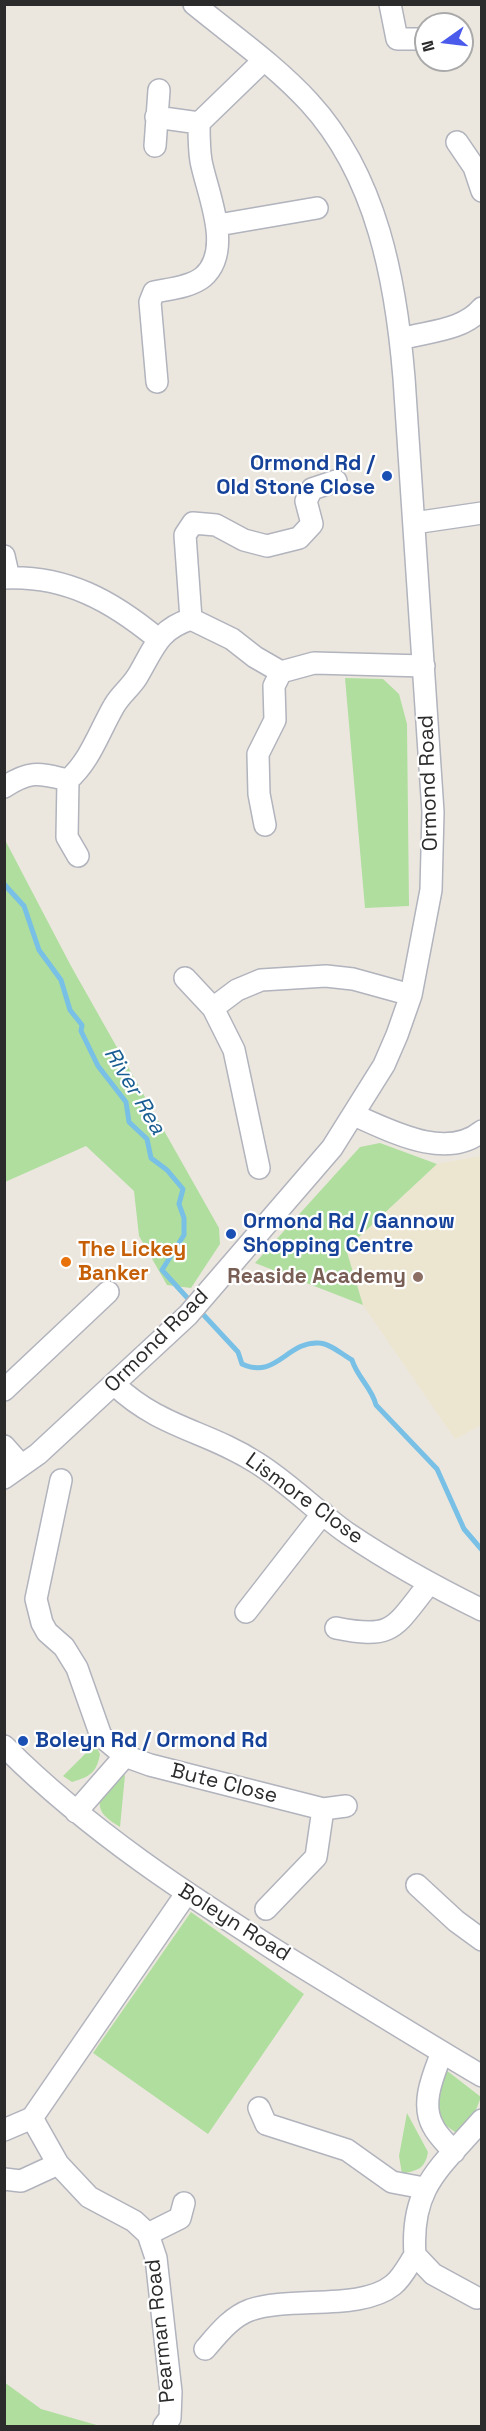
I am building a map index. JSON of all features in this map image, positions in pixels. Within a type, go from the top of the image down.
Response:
[{"type":"street","name":"Ormond Road","points":[[12,1471],[38,1454],[188,1315],[302,1184],[354,1115],[384,1065],[411,995],[432,890],[434,812],[401,339],[386,254],[358,176],[337,138],[309,102],[264,60],[194,4]]},
{"type":"street","points":[[390,4],[397,39],[414,39]]},
{"type":"street","points":[[157,382],[150,302],[154,292],[202,278],[214,263],[218,225],[201,160],[199,123],[264,60]]},
{"type":"street","points":[[155,146],[159,90]]},
{"type":"street","points":[[156,117],[199,123]]},
{"type":"street","points":[[457,142],[474,166],[482,191]]},
{"type":"street","points":[[218,225],[318,208]]},
{"type":"street","points":[[401,339],[453,327],[474,318],[482,308]]},
{"type":"street","points":[[191,619],[185,535],[193,523],[216,525],[244,540],[267,546],[299,538],[312,524],[306,501],[312,489],[336,481]]},
{"type":"street","points":[[414,523],[482,513]]},
{"type":"street","points":[[4,556],[7,578],[41,579],[110,603],[158,639]]},
{"type":"street","points":[[68,780],[81,770],[115,704],[136,679],[158,639],[172,625],[191,619],[232,639],[255,657],[281,672],[314,663],[424,666]]},
{"type":"street","points":[[265,825],[259,794],[258,754],[275,720],[274,686],[281,672]]},
{"type":"street","points":[[4,787],[24,775],[44,774],[68,780]]},
{"type":"street","points":[[68,780],[67,837],[78,856]]},
{"type":"street","points":[[213,1008],[237,990],[261,980],[326,976],[353,980],[411,995]]},
{"type":"street","points":[[185,978],[213,1008],[234,1050],[259,1168]]},
{"type":"street","points":[[354,1115],[403,1134],[442,1145],[465,1141],[482,1131]]},
{"type":"street","points":[[4,1390],[108,1292]]},
{"type":"street","name":"Lismore Close","points":[[115,1385],[134,1403],[152,1415],[259,1463],[323,1514],[379,1553],[429,1584],[482,1610]]},
{"type":"street","points":[[4,1446],[12,1471]]},
{"type":"street","name":"Bute Close","points":[[61,1480],[36,1599],[47,1632],[64,1647],[76,1668],[101,1736],[126,1756],[150,1766],[323,1809],[346,1806]]},
{"type":"street","points":[[246,1612],[323,1514]]},
{"type":"street","points":[[336,1628],[368,1634],[394,1628],[429,1584]]},
{"type":"street","name":"Boleyn Road","points":[[4,1746],[76,1812],[131,1856],[186,1894],[482,2076]]},
{"type":"street","points":[[76,1812],[126,1756]]},
{"type":"street","points":[[266,1909],[316,1857],[323,1809]]},
{"type":"street","points":[[417,1885],[456,1921],[482,1940]]},
{"type":"street","points":[[4,2130],[32,2118],[186,1894]]},
{"type":"street","points":[[442,2052],[430,2084],[429,2111],[432,2126],[454,2152]]},
{"type":"street","points":[[259,2108],[266,2124],[347,2150],[392,2182],[424,2188]]},
{"type":"street","name":"Pearman Road","points":[[32,2118],[58,2164],[89,2197],[134,2221],[148,2234],[156,2258],[171,2392],[170,2418],[164,2427]]},
{"type":"street","points":[[477,2298],[433,2274],[415,2255],[413,2231],[424,2188],[482,2120]]},
{"type":"street","points":[[4,2179],[21,2181],[58,2164]]},
{"type":"street","name":"Pearman Road","points":[[148,2234],[180,2218],[184,2203]]},
{"type":"street","points":[[205,2349],[227,2324],[249,2310],[275,2305],[369,2298],[394,2284],[415,2255]]},
{"type":"shaded area","name":"Reaside Academy","points":[[481,1156],[481,1425],[455,1439],[363,1305],[346,1249],[437,1164]]},
{"type":"green space","points":[[345,678],[383,679],[399,694],[407,724],[409,906],[365,908]]},
{"type":"green space","points":[[4,838],[71,966],[219,1228],[220,1244],[191,1288],[167,1285],[139,1236],[134,1191],[86,1146],[5,1182]]},
{"type":"green space","points":[[380,1143],[437,1164],[346,1249],[363,1305],[255,1263],[360,1147]]},
{"type":"green space","points":[[95,1744],[100,1754],[92,1773],[72,1782],[63,1776]]},
{"type":"green space","points":[[125,1775],[120,1827],[105,1816],[100,1804],[101,1797],[108,1786]]},
{"type":"green space","points":[[191,1912],[304,1994],[208,2134],[93,2053]]},
{"type":"green space","points":[[446,2070],[481,2097],[468,2130],[455,2132],[438,2120],[437,2102]]},
{"type":"green space","points":[[407,2113],[428,2152],[420,2168],[402,2174],[399,2156]]},
{"type":"green space","points":[[4,2382],[41,2409],[100,2426],[5,2426]]},
{"type":"waterway","name":"River Rea","points":[[4,884],[24,906],[39,950],[61,980],[70,1010],[82,1025],[81,1031],[98,1066],[126,1102],[129,1122],[147,1139],[151,1158],[167,1170],[183,1189],[179,1204],[184,1218],[184,1235],[162,1270],[192,1303]]},
{"type":"waterway","name":"River Rea","points":[[199,1310],[238,1352],[242,1364],[254,1368],[273,1364],[298,1348],[319,1343],[331,1347],[352,1360],[376,1405],[437,1469],[464,1529],[482,1550]]},
{"type":"place","name":"Ormond Rd / Old Stone Close","points":[[387,476]]},
{"type":"place","name":"Ormond Rd / Gannow Shopping Centre","points":[[231,1234]]},
{"type":"place","name":"The Lickey Banker","points":[[66,1262]]},
{"type":"place","name":"Reaside Academy","points":[[418,1277]]},
{"type":"place","name":"Boleyn Rd / Ormond Rd","points":[[23,1741]]}]
